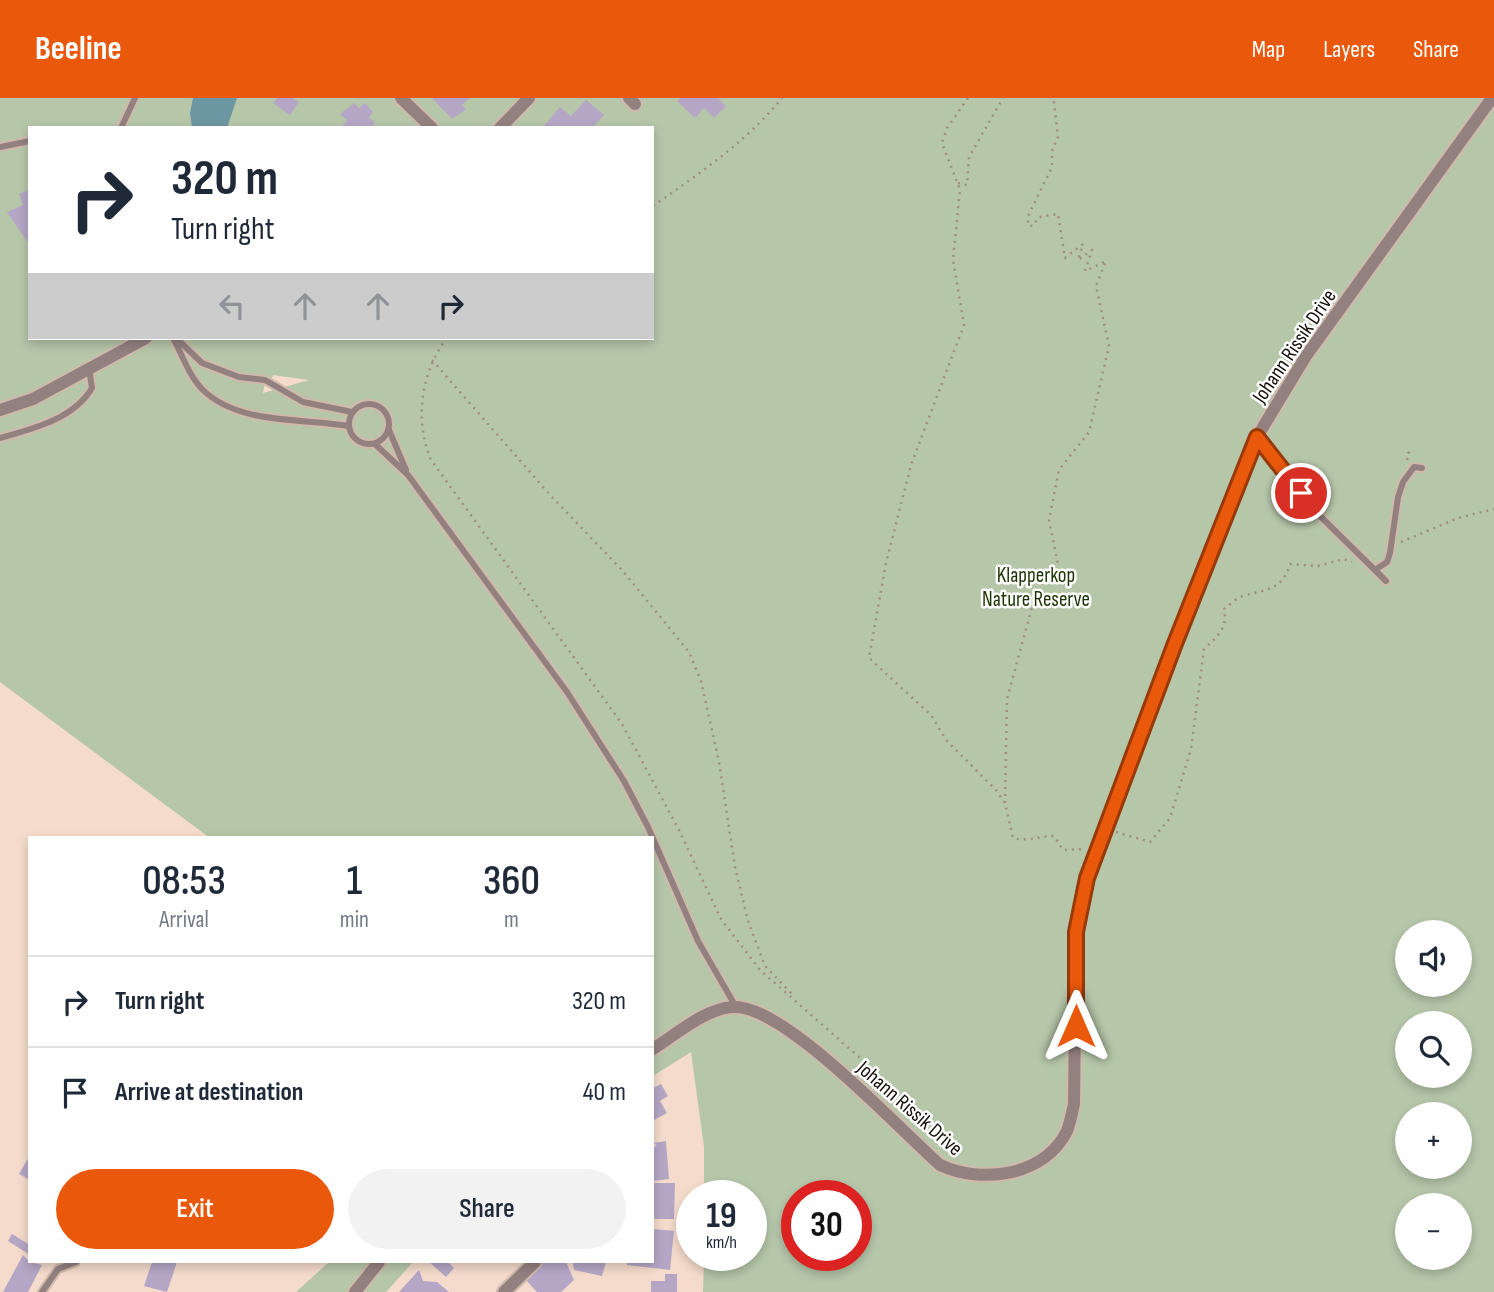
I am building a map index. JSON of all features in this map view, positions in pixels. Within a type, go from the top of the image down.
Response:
[{"type":"street","points":[[401,98],[430,126]]},
{"type":"street","points":[[501,126],[529,98]]},
{"type":"street","name":"Johann Rissik Drive","points":[[736,1007],[776,1020],[940,1165],[955,1172],[994,1177],[1020,1170],[1054,1148],[1066,1132],[1074,1104],[1076,932],[1087,878],[1228,505],[1257,437],[1306,356],[1493,98]]},
{"type":"street","points":[[0,410],[33,399],[142,340]]},
{"type":"street","points":[[654,1048],[705,1016],[736,1007]]},
{"type":"street","points":[[355,1292],[378,1263]]},
{"type":"street","points":[[504,1292],[534,1263]]},
{"type":"lane","points":[[122,126],[135,98]]},
{"type":"lane","points":[[0,148],[28,141]]},
{"type":"lane","points":[[175,340],[194,378],[215,399],[247,414],[349,426]]},
{"type":"lane","points":[[176,340],[202,363],[239,377],[265,380],[303,402],[352,412],[365,404],[378,405],[388,415],[389,429],[408,475]]},
{"type":"lane","points":[[0,438],[49,422],[80,402],[92,388],[89,368]]},
{"type":"lane","points":[[352,412],[349,426],[361,443],[375,444],[408,475],[567,692],[624,781],[652,836]]},
{"type":"lane","points":[[375,444],[389,429]]},
{"type":"lane","points":[[1257,437],[1315,512],[1386,581]]},
{"type":"lane","points":[[1375,570],[1387,562],[1403,482],[1414,467],[1422,468]]},
{"type":"lane","points":[[654,841],[698,941],[736,1007]]},
{"type":"lane","points":[[42,1292],[58,1269],[73,1263]]},
{"type":"path","points":[[654,205],[727,154],[757,128],[782,98]]},
{"type":"path","points":[[968,98],[947,128],[942,143],[958,183],[953,260],[964,325],[911,465],[886,563],[869,658],[931,715],[946,740],[996,790],[1005,803]]},
{"type":"path","points":[[958,183],[967,185],[970,157],[1003,98]]},
{"type":"path","points":[[1057,98],[1054,102],[1058,137],[1052,151],[1052,167],[1028,216],[1028,225],[1032,226],[1039,218],[1058,214],[1065,258],[1083,244],[1078,260],[1092,250],[1085,271],[1106,261],[1096,286],[1109,346],[1089,432],[1059,470],[1049,520],[1058,564],[1037,589],[1007,699],[1005,803],[1013,838],[1026,842],[1038,836],[1054,836],[1063,850],[1069,852],[1107,845],[1113,831],[1150,842],[1170,818],[1191,749],[1204,649],[1221,634],[1226,620],[1224,609],[1241,597],[1262,594],[1286,577],[1290,564],[1318,566],[1344,559],[1354,563]]},
{"type":"path","points":[[446,340],[432,360],[426,376],[422,405],[424,441],[431,460],[622,723],[678,828],[721,919],[760,970],[803,1005]]},
{"type":"path","points":[[432,360],[551,496],[622,570],[685,646],[701,681],[719,762],[735,867],[748,921],[765,966],[876,1075],[874,1086],[864,1096]]},
{"type":"path","points":[[1391,545],[1458,519],[1494,509]]},
{"type":"green space","name":"Klapperkop Nature Reserve","points":[[0,98],[1494,98],[1494,1292],[703,1292],[704,1271],[767,1271],[767,1180],[704,1180],[704,1147],[691,1052],[654,1075],[654,836],[207,836],[0,682]],"holes":[[[273,375],[309,380],[263,393],[266,376],[272,378]]]},
{"type":"green space","points":[[328,1263],[412,1263],[386,1292],[296,1292]]},
{"type":"water","points":[[193,98],[237,98],[228,126],[192,126],[190,113]]},
{"type":"building","points":[[277,98],[293,98],[299,102],[290,115],[273,103]]},
{"type":"building","points":[[432,98],[470,98],[462,105],[466,109],[452,119]]},
{"type":"building","points":[[680,98],[718,98],[726,106],[714,118],[704,108],[695,118],[677,101]]},
{"type":"building","points":[[586,100],[604,115],[594,126],[544,126],[560,107],[571,116]]},
{"type":"building","points":[[354,103],[359,108],[365,103],[373,112],[369,117],[375,123],[372,126],[342,126],[347,120],[340,114]]},
{"type":"building","points":[[28,190],[28,243],[7,212],[23,205],[19,194]]},
{"type":"building","points":[[661,1084],[668,1096],[660,1101],[667,1113],[654,1120],[654,1088]]},
{"type":"building","points":[[666,1141],[669,1179],[654,1181],[654,1147],[657,1146],[654,1143]]},
{"type":"building","points":[[28,1158],[28,1179],[19,1174]]},
{"type":"building","points":[[654,1183],[675,1183],[674,1219],[654,1219]]},
{"type":"building","points":[[654,1229],[674,1231],[670,1270],[627,1265],[654,1263]]},
{"type":"building","points":[[12,1234],[28,1244],[28,1254],[8,1241]]},
{"type":"building","points":[[23,1255],[28,1263],[42,1265],[28,1292],[3,1292]]},
{"type":"building","points":[[152,1263],[177,1263],[167,1292],[144,1286]]},
{"type":"building","points":[[430,1263],[449,1263],[454,1268],[446,1277]]},
{"type":"building","points":[[537,1263],[566,1263],[574,1280],[561,1292],[537,1292],[523,1277]]},
{"type":"building","points":[[573,1263],[606,1263],[602,1276],[574,1270]]},
{"type":"building","points":[[419,1270],[423,1281],[437,1282],[449,1292],[399,1292]]},
{"type":"building","points":[[665,1274],[677,1274],[677,1292],[651,1292],[651,1281],[665,1281]]},
{"type":"route","points":[[1076,1026],[1076,932],[1087,878],[1228,505],[1257,437],[1301,493]]}]
